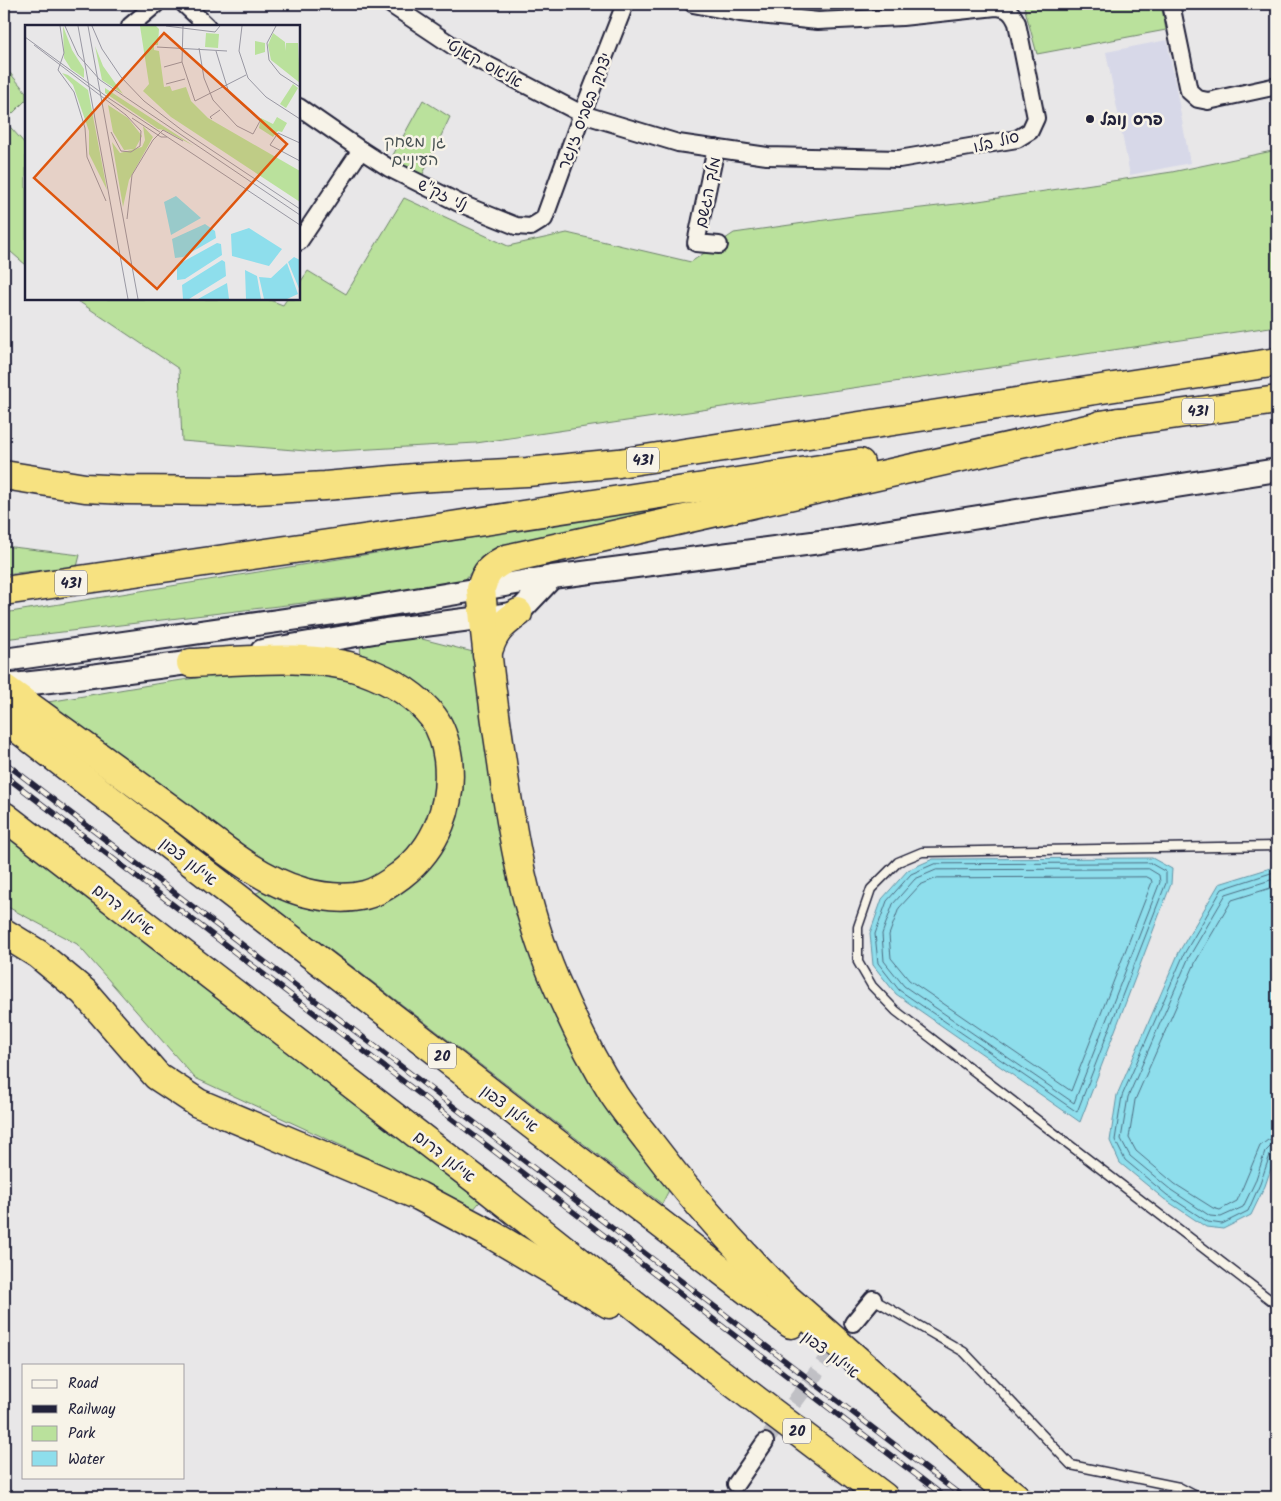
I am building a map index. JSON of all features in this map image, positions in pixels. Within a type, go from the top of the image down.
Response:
[{"type":"highway","points":[[1006,404],[1277,354]]},
{"type":"highway","name":"431","points":[[4,475],[85,488],[237,491],[526,472],[619,463],[1277,362]]},
{"type":"highway","name":"431","points":[[4,591],[423,531],[1119,422],[1277,400]]},
{"type":"highway","points":[[1006,1490],[783,1295],[758,1270],[705,1213],[614,1094],[578,1028],[554,978],[539,935],[511,824],[487,657],[480,589],[484,577],[490,570],[506,559],[1119,422]]},
{"type":"highway","points":[[487,657],[491,640],[501,626],[518,612]]},
{"type":"highway","points":[[4,687],[240,860],[286,886],[320,896],[365,895],[393,881],[417,861],[433,838],[444,816],[450,785],[447,752],[439,728],[430,713],[413,696],[390,681],[360,669],[343,665],[289,660],[191,663]]},
{"type":"highway","name":"איילון צפון","points":[[4,718],[1006,1490]]},
{"type":"highway","name":"איילון דרום","points":[[4,816],[463,1170],[711,1366],[884,1497]]},
{"type":"highway","points":[[4,933],[38,954],[84,992],[157,1076],[198,1103],[376,1177],[459,1216],[711,1366]]},
{"type":"street","points":[[131,25],[156,4]]},
{"type":"street","points":[[184,4],[206,25]]},
{"type":"street","name":"אליאס קאנטי","points":[[390,4],[459,50],[582,114]]},
{"type":"street","name":"יצחק בשביס זינגר","points":[[544,219],[625,4]]},
{"type":"street","name":"סול בלו","points":[[582,114],[678,143],[767,156],[899,159],[1017,139],[1030,131],[1036,118],[1018,22],[1013,13],[1005,8],[901,10],[818,20],[740,8],[693,4]]},
{"type":"street","points":[[1171,4],[1190,91],[1198,99],[1208,101],[1277,86]]},
{"type":"street","name":"נלי זק\"ש","points":[[300,108],[389,168],[459,203],[516,226],[531,227],[544,219]]},
{"type":"street","name":"מלך הגשם","points":[[716,148],[696,243],[719,245]]},
{"type":"street","points":[[300,240],[360,150]]},
{"type":"street","points":[[4,660],[345,612],[552,577],[820,542],[1277,470]]},
{"type":"street","points":[[4,687],[191,663],[386,630],[518,612],[552,577]]},
{"type":"street","points":[[853,1323],[872,1300]]},
{"type":"street","points":[[736,1484],[765,1442]]},
{"type":"lane","points":[[1277,846],[922,852],[898,862],[871,889],[858,927],[858,962],[872,986],[896,1010],[1277,1305]]},
{"type":"lane","points":[[872,1300],[964,1352],[1071,1465],[1179,1487],[1198,1497]]},
{"type":"shaded area","points":[[1167,40],[1190,163],[1130,175],[1106,52]]},
{"type":"green space","points":[[1022,4],[1161,4],[1166,30],[1037,54]]},
{"type":"green space","points":[[4,66],[25,91],[25,101],[5,121],[25,144],[25,264],[4,246]]},
{"type":"green space","name":"גן משחק העיניים","points":[[423,100],[450,117],[422,176],[398,161],[393,155]]},
{"type":"green space","points":[[1277,150],[1277,326],[476,443],[319,452],[182,441],[179,369],[76,300],[270,300],[283,305],[286,300],[300,300],[300,283],[308,271],[346,294],[404,198],[508,246],[567,233],[691,262],[734,233],[860,215],[965,203],[1172,172]]},
{"type":"green space","points":[[754,492],[477,565],[461,584],[4,639],[4,613]]},
{"type":"green space","points":[[4,546],[80,555],[77,567],[4,574]]},
{"type":"green space","points":[[418,638],[477,653],[498,818],[594,1084],[669,1190],[662,1204],[336,954],[254,894],[263,890],[314,908],[328,910],[355,911],[369,908],[386,901],[411,884],[425,872],[446,843],[458,811],[462,775],[458,739],[449,716],[419,683],[386,665],[361,658],[360,643]]},
{"type":"green space","points":[[237,672],[323,673],[385,690],[418,715],[435,745],[437,801],[417,845],[376,880],[334,887],[290,877],[221,833],[48,702]]},
{"type":"green space","points":[[4,830],[484,1197],[473,1210],[405,1175],[195,1078],[77,944],[4,905]]},
{"type":"water","points":[[1152,858],[1172,869],[1171,884],[1080,1122],[896,994],[873,965],[870,933],[882,899],[908,870],[933,859]]},
{"type":"water","points":[[1277,866],[1277,1151],[1265,1186],[1251,1215],[1223,1229],[1206,1227],[1164,1199],[1120,1163],[1110,1141],[1117,1095],[1179,952],[1219,884]]},
{"type":"water","points":[[1277,1236],[1277,1272],[1271,1264]]},
{"type":"tunnel","points":[[765,1442],[853,1323]]},
{"type":"railway","points":[[4,762],[963,1497]]},
{"type":"railway","points":[[4,775],[945,1497]]},
{"type":"place","name":"פרס נובל","points":[[1090,119]]}]
